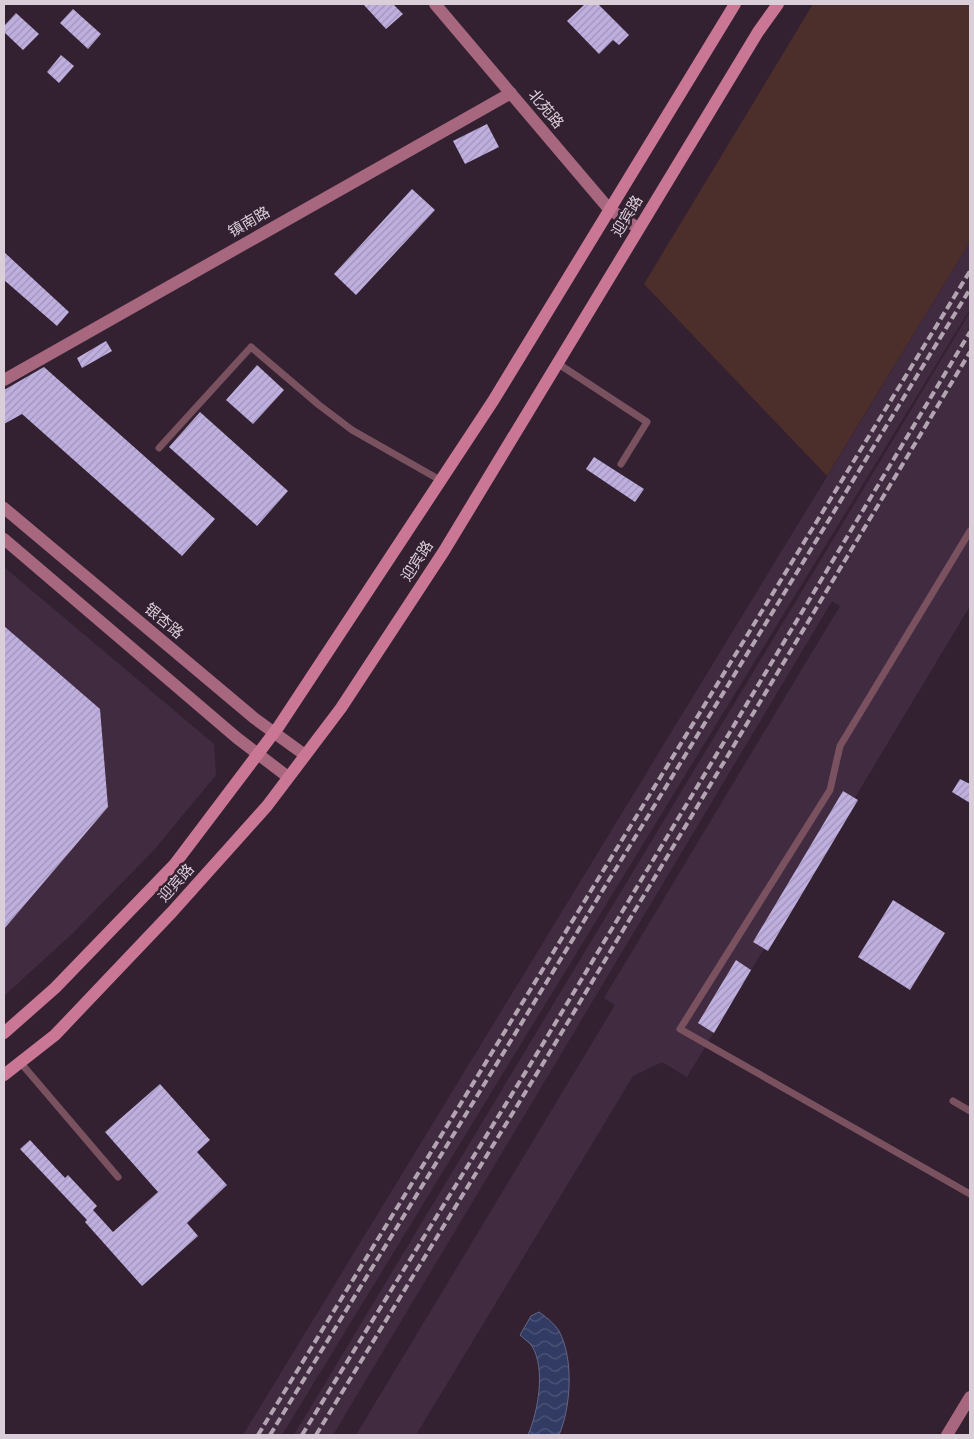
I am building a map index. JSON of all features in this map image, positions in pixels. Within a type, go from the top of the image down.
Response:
[{"type":"main road","name":"迎宾路","points":[[4,1033],[55,988],[174,865],[274,733],[493,401],[735,4]]},
{"type":"main road","name":"迎宾路","points":[[4,1075],[55,1035],[172,912],[267,806],[341,708],[444,551],[638,228],[758,32],[778,4]]},
{"type":"street","name":"北苑路","points":[[435,4],[609,209],[638,228]]},
{"type":"street","name":"镇南路","points":[[4,380],[510,93]]},
{"type":"street","name":"银杏路","points":[[4,508],[254,718],[305,755]]},
{"type":"street","points":[[4,539],[288,778]]},
{"type":"street","points":[[947,1435],[970,1396]]},
{"type":"lane","points":[[159,448],[251,347],[319,405],[352,430],[440,480]]},
{"type":"lane","points":[[558,362],[647,422],[621,464]]},
{"type":"lane","points":[[970,530],[840,746],[830,790],[680,1029],[970,1194]]},
{"type":"lane","points":[[20,1062],[118,1177]]},
{"type":"lane","points":[[953,1101],[970,1111]]},
{"type":"shaded area","points":[[813,4],[970,4],[970,242],[827,476],[644,284]]},
{"type":"shaded area","points":[[970,242],[970,309],[282,1435],[243,1435]]},
{"type":"shaded area","points":[[970,312],[970,606],[687,1077],[662,1062],[633,1076],[416,1435],[356,1435],[615,1005],[604,998],[840,606],[832,601],[333,1435],[294,1435]]},
{"type":"shaded area","points":[[4,567],[214,744],[216,775],[154,850],[73,933],[4,996]]},
{"type":"water","points":[[539,1312],[559,1331],[567,1355],[569,1369],[568,1397],[559,1435],[528,1435],[535,1415],[540,1378],[539,1366],[532,1346],[520,1335],[531,1316]]},
{"type":"building","points":[[363,4],[393,4],[403,14],[386,29]]},
{"type":"building","points":[[585,4],[598,4],[629,35],[619,45],[613,40],[599,54],[567,21]]},
{"type":"building","points":[[73,9],[101,34],[88,49],[60,23]]},
{"type":"building","points":[[16,13],[39,34],[23,50],[4,32],[4,26]]},
{"type":"building","points":[[61,55],[74,66],[59,83],[47,72]]},
{"type":"building","points":[[487,124],[499,147],[465,164],[453,141]]},
{"type":"building","points":[[412,189],[435,210],[356,295],[334,274]]},
{"type":"building","points":[[4,252],[69,312],[57,326],[4,280]]},
{"type":"building","points":[[106,341],[112,351],[82,368],[77,358]]},
{"type":"building","points":[[257,365],[284,390],[253,424],[226,400]]},
{"type":"building","points":[[44,367],[215,519],[182,556],[22,414],[4,424],[4,390]]},
{"type":"building","points":[[200,412],[288,491],[257,526],[169,447]]},
{"type":"building","points":[[594,457],[644,489],[635,502],[586,469]]},
{"type":"building","points":[[4,626],[100,709],[108,807],[4,929]]},
{"type":"building","points":[[960,779],[970,784],[970,803],[952,792]]},
{"type":"building","points":[[843,791],[858,800],[768,951],[753,942]]},
{"type":"building","points":[[893,900],[945,933],[910,990],[858,957]]},
{"type":"building","points":[[736,960],[751,970],[714,1033],[698,1023]]},
{"type":"building","points":[[160,1084],[210,1140],[197,1152],[227,1185],[187,1223],[198,1236],[142,1286],[85,1222],[87,1220],[20,1149],[30,1140],[65,1178],[68,1175],[97,1206],[93,1210],[113,1232],[158,1192],[105,1132]]},
{"type":"railway","points":[[258,1435],[970,271]]},
{"type":"railway","points":[[270,1435],[970,289]]},
{"type":"railway","points":[[302,1435],[541,1047],[970,332]]},
{"type":"railway","points":[[316,1435],[550,1052],[970,352]]}]
